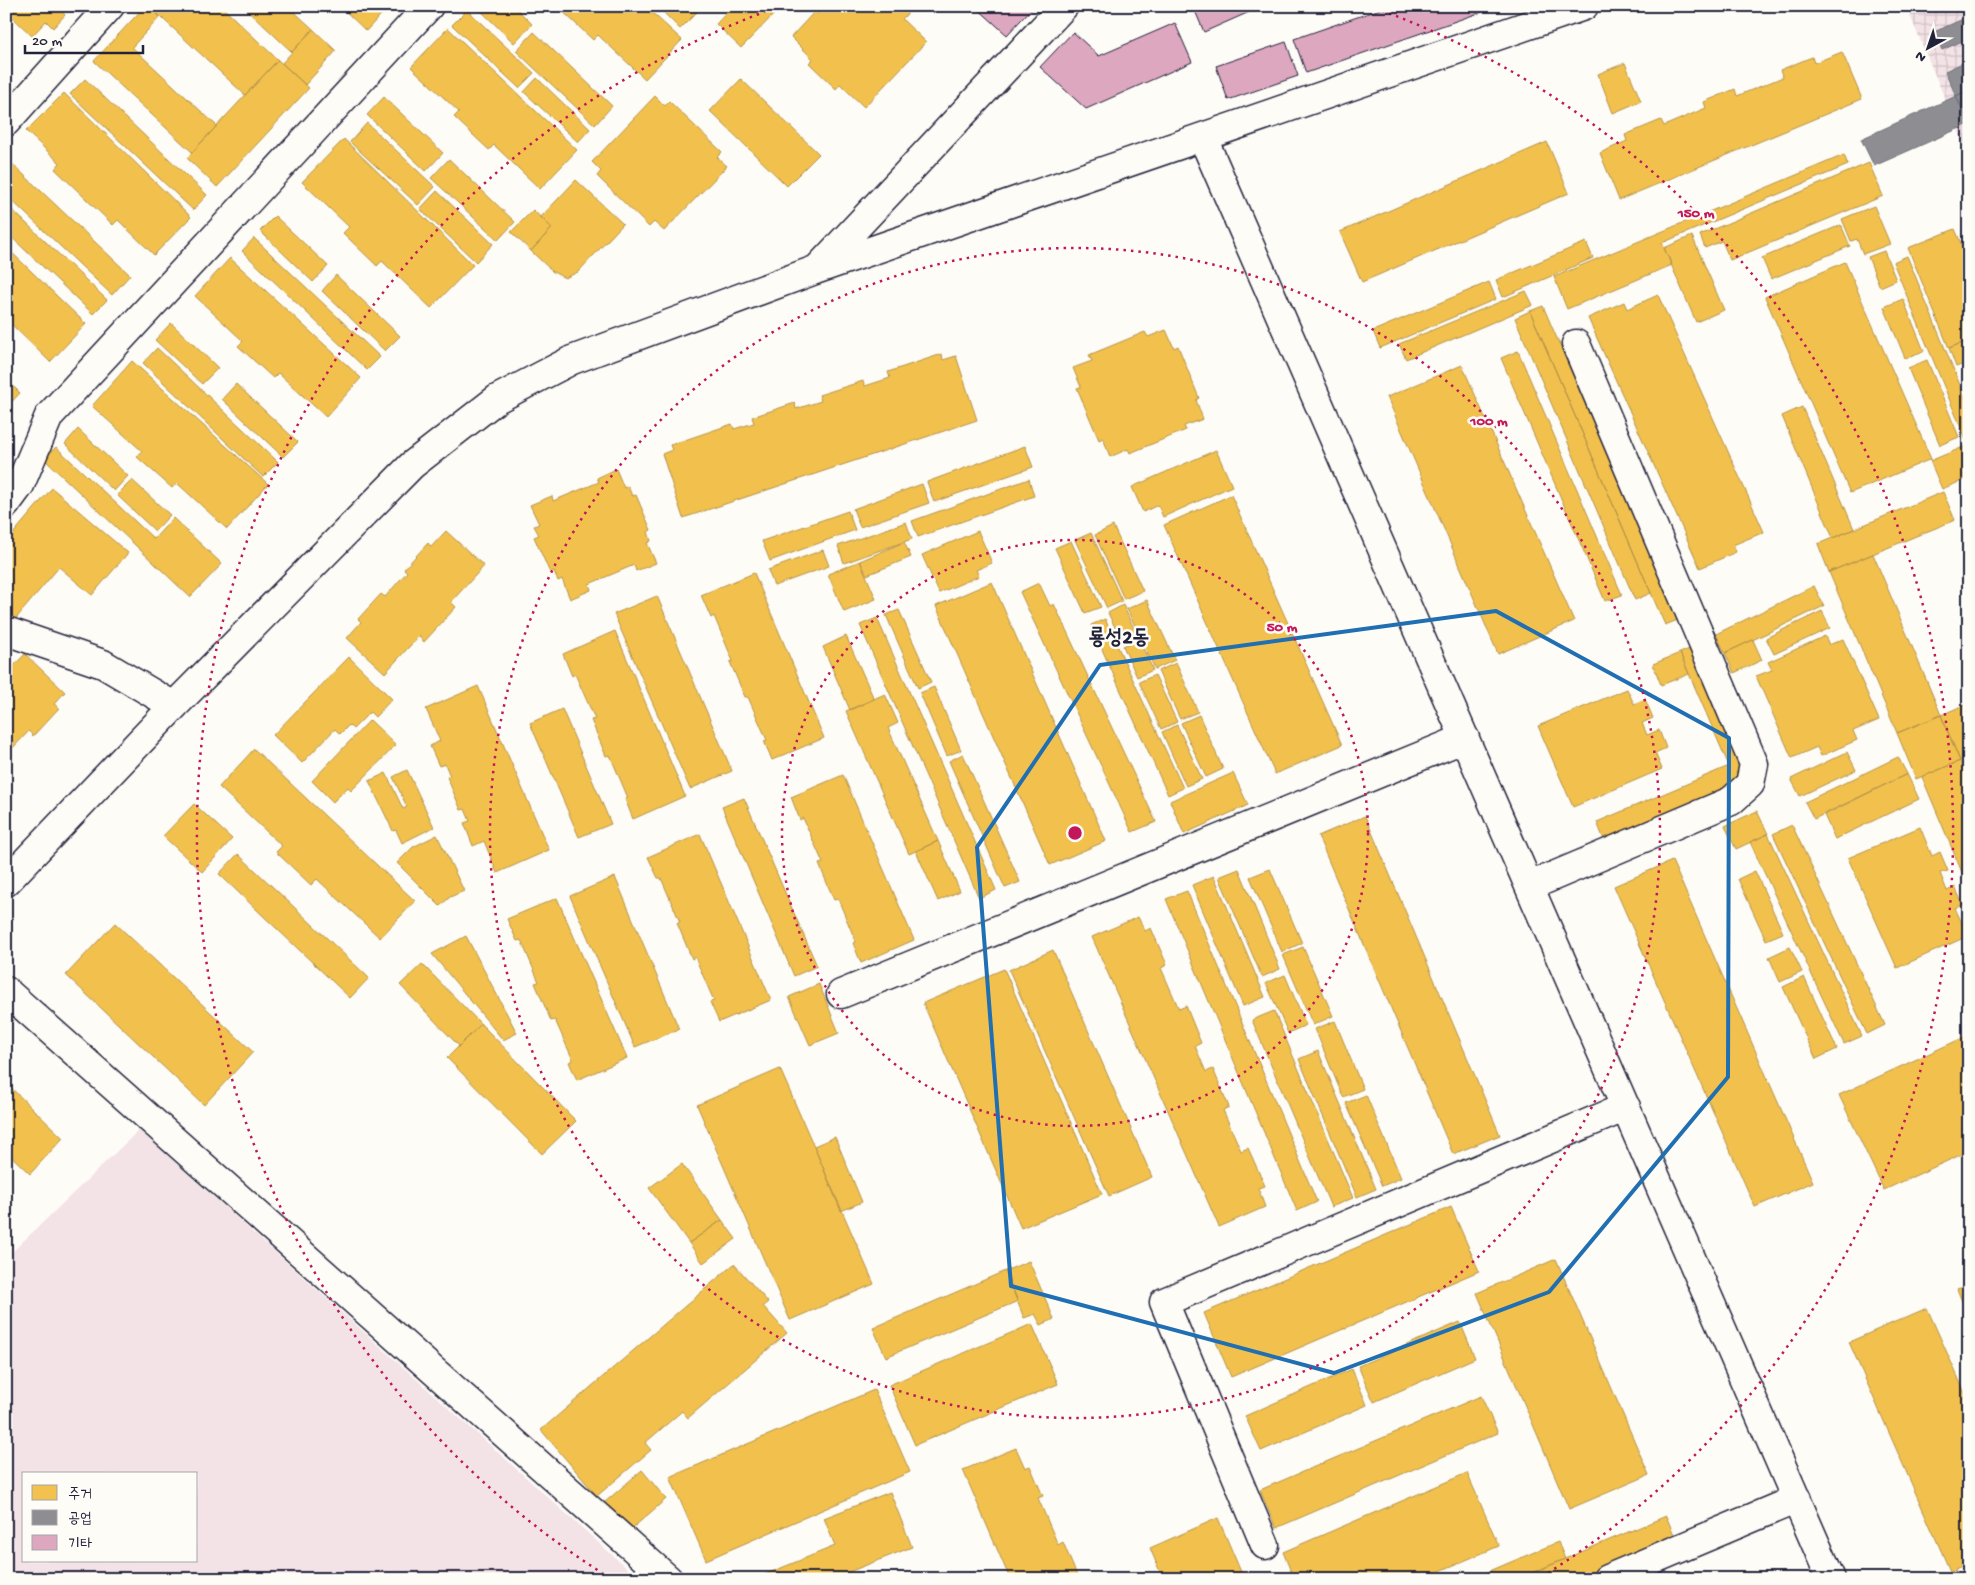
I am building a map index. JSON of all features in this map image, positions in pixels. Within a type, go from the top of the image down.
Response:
[{"type":"street","points":[[6,122],[110,6]]},
{"type":"street","points":[[6,504],[20,485],[49,416],[429,6]]},
{"type":"street","points":[[815,270],[1064,6]]},
{"type":"street","points":[[6,882],[174,706],[412,464],[497,399],[572,360],[815,270],[1584,6]]},
{"type":"street","points":[[1203,138],[1832,1579]]},
{"type":"street","points":[[1530,886],[1731,801],[1750,784],[1754,764],[1576,344]]},
{"type":"street","points":[[6,631],[103,664],[174,706]]},
{"type":"street","points":[[841,994],[1465,738]]},
{"type":"street","points":[[6,992],[668,1579]]},
{"type":"street","points":[[1265,1545],[1164,1302],[1626,1107]]},
{"type":"street","points":[[1608,1579],[1797,1499]]},
{"type":"highlighted area","points":[[1496,611],[1729,738],[1728,1077],[1549,1292],[1334,1373],[1011,1286],[977,847],[1100,665]]},
{"type":"shaded area","points":[[1906,6],[1969,6],[1969,156]]},
{"type":"shaded area","points":[[139,1130],[639,1579],[6,1579],[6,1258]]},
{"type":"building: 주거","points":[[6,6],[60,6],[59,8],[65,15],[53,28],[46,21],[32,36],[6,11]]},
{"type":"building: 주거","points":[[145,6],[149,6],[160,17],[132,47],[217,126],[192,152],[94,61]]},
{"type":"building: 주거","points":[[149,6],[221,6],[278,60],[245,95]]},
{"type":"building: 주거","points":[[243,6],[288,6],[313,29],[292,52]]},
{"type":"building: 주거","points":[[340,6],[389,6],[366,31]]},
{"type":"building: 주거","points":[[476,6],[514,6],[532,24],[514,43]]},
{"type":"building: 주거","points":[[645,6],[682,40],[645,79],[598,35],[593,40],[558,7]]},
{"type":"building: 주거","points":[[657,6],[691,6],[697,12],[680,29]]},
{"type":"building: 주거","points":[[733,6],[782,6],[741,48],[716,24]]},
{"type":"building: 주거","points":[[825,6],[900,6],[908,13],[902,19],[926,42],[864,107],[840,84],[836,89],[809,63],[813,59],[791,37],[815,11],[818,14]]},
{"type":"building: 주거","points":[[467,10],[534,73],[519,88],[452,25]]},
{"type":"building: 주거","points":[[448,28],[577,150],[540,189],[494,145],[489,150],[454,117],[459,112],[411,67]]},
{"type":"building: 주거","points":[[313,29],[336,51],[305,85],[282,63]]},
{"type":"building: 주거","points":[[534,32],[612,106],[595,125],[516,51]]},
{"type":"building: 주거","points":[[1842,52],[1862,99],[1619,200],[1600,153],[1627,141],[1625,135],[1661,120],[1664,126],[1706,108],[1704,102],[1735,89],[1737,96],[1783,77],[1780,70],[1812,57],[1814,63]]},
{"type":"building: 주거","points":[[278,60],[309,88],[217,187],[187,158]]},
{"type":"building: 주거","points":[[1625,63],[1641,101],[1613,113],[1598,74]]},
{"type":"building: 주거","points":[[537,78],[590,129],[578,142],[524,92]]},
{"type":"building: 주거","points":[[85,79],[207,195],[193,210],[70,94]]},
{"type":"building: 주거","points":[[741,79],[819,154],[787,186],[710,111]]},
{"type":"building: 주거","points":[[64,93],[191,217],[154,255],[118,220],[113,225],[55,169],[60,163],[26,131]]},
{"type":"building: 주거","points":[[655,96],[665,106],[669,101],[722,152],[717,157],[727,166],[664,231],[654,222],[649,227],[597,176],[601,171],[592,162]]},
{"type":"building: 주거","points":[[384,97],[443,153],[426,171],[367,115]]},
{"type":"building: 주거","points":[[367,123],[435,187],[418,205],[350,142]]},
{"type":"building: 주거","points":[[344,139],[473,265],[431,308],[382,261],[377,266],[343,233],[349,227],[302,182]]},
{"type":"building: 주거","points":[[1547,142],[1569,193],[1362,282],[1340,232]]},
{"type":"building: 주거","points":[[1844,155],[1848,165],[1662,243],[1672,265],[1567,309],[1554,277]]},
{"type":"building: 주거","points":[[6,158],[130,275],[112,295],[6,195]]},
{"type":"building: 주거","points":[[449,159],[515,222],[498,240],[431,178]]},
{"type":"building: 주거","points":[[1869,163],[1883,196],[1730,260],[1722,241],[1705,248],[1700,235]]},
{"type":"building: 주거","points":[[576,180],[623,224],[578,272],[565,278],[553,272],[531,251],[552,228],[541,217]]},
{"type":"building: 주거","points":[[437,191],[493,244],[476,262],[420,209]]},
{"type":"building: 주거","points":[[6,204],[107,300],[93,314],[6,232]]},
{"type":"building: 주거","points":[[1874,206],[1890,244],[1863,254],[1857,239],[1851,241],[1842,219]]},
{"type":"building: 주거","points":[[533,210],[552,228],[531,251],[511,232]]},
{"type":"building: 주거","points":[[275,216],[328,266],[313,282],[260,231]]},
{"type":"building: 주거","points":[[1841,225],[1850,246],[1771,279],[1762,258]]},
{"type":"building: 주거","points":[[1955,229],[1969,263],[1969,340],[1949,348],[1908,248]]},
{"type":"building: 주거","points":[[1692,236],[1724,310],[1696,322],[1664,248]]},
{"type":"building: 주거","points":[[254,238],[380,357],[367,370],[242,251]]},
{"type":"building: 주거","points":[[1586,242],[1593,258],[1503,297],[1496,280]]},
{"type":"building: 주거","points":[[6,247],[86,324],[50,362],[6,319]]},
{"type":"building: 주거","points":[[1884,251],[1896,280],[1880,287],[1868,257]]},
{"type":"building: 주거","points":[[1907,256],[1969,407],[1969,478],[1942,489],[1930,461],[1968,445],[1893,262]]},
{"type":"building: 주거","points":[[230,258],[361,378],[326,417],[278,373],[273,378],[238,346],[243,341],[195,296]]},
{"type":"building: 주거","points":[[1845,262],[1931,459],[1850,493],[1765,297]]},
{"type":"building: 주거","points":[[336,275],[400,336],[385,351],[322,291]]},
{"type":"building: 주거","points":[[1489,282],[1496,299],[1380,348],[1373,331]]},
{"type":"building: 주거","points":[[1526,291],[1533,305],[1406,359],[1399,344]]},
{"type":"building: 주거","points":[[1658,295],[1764,532],[1733,545],[1736,552],[1700,568],[1588,318],[1624,302],[1627,309]]},
{"type":"building: 주거","points":[[1903,299],[1924,351],[1905,358],[1884,307]]},
{"type":"building: 주거","points":[[1543,306],[1678,620],[1665,625],[1651,593],[1530,311]]},
{"type":"building: 주거","points":[[1530,311],[1651,593],[1635,600],[1515,318]]},
{"type":"building: 주거","points":[[171,323],[218,368],[202,384],[155,340]]},
{"type":"building: 주거","points":[[1166,330],[1174,348],[1178,346],[1199,398],[1196,400],[1203,419],[1184,426],[1186,430],[1130,453],[1128,449],[1110,457],[1103,438],[1099,440],[1077,388],[1081,387],[1073,368],[1092,361],[1089,355],[1145,332],[1148,337]]},
{"type":"building: 주거","points":[[1969,340],[1969,362],[1956,367],[1949,348]]},
{"type":"building: 주거","points":[[157,348],[278,462],[263,477],[143,363]]},
{"type":"building: 주거","points":[[1518,351],[1622,595],[1605,601],[1501,358]]},
{"type":"building: 주거","points":[[942,354],[943,360],[956,356],[977,420],[683,518],[662,454],[672,450],[670,445],[732,424],[734,429],[754,423],[752,417],[795,403],[796,409],[821,401],[819,395],[863,381],[865,386],[890,378],[888,372]]},
{"type":"building: 주거","points":[[1927,360],[1959,437],[1940,445],[1908,368]]},
{"type":"building: 주거","points":[[132,361],[268,484],[227,529],[177,483],[172,488],[137,457],[142,451],[92,406]]},
{"type":"building: 주거","points":[[1462,365],[1574,621],[1498,654],[1387,397]]},
{"type":"building: 주거","points":[[6,379],[20,393],[6,408]]},
{"type":"building: 주거","points":[[236,384],[298,442],[283,457],[222,399]]},
{"type":"building: 주거","points":[[1802,407],[1854,529],[1833,538],[1782,416]]},
{"type":"building: 주거","points":[[78,429],[128,476],[114,491],[65,444]]},
{"type":"building: 주거","points":[[1025,446],[1033,467],[934,502],[927,482]]},
{"type":"building: 주거","points":[[56,447],[154,539],[173,518],[222,564],[190,597],[44,459]]},
{"type":"building: 주거","points":[[1216,450],[1232,486],[1163,517],[1158,505],[1143,512],[1132,487]]},
{"type":"building: 주거","points":[[616,469],[624,488],[628,486],[632,496],[636,495],[651,530],[648,532],[651,541],[647,543],[656,563],[636,571],[634,565],[589,584],[591,590],[570,599],[562,579],[558,581],[554,571],[550,573],[534,537],[539,535],[534,526],[539,524],[530,505],[552,496],[553,501],[599,482],[597,478]]},
{"type":"building: 주거","points":[[1029,479],[1034,496],[918,537],[912,521]]},
{"type":"building: 주거","points":[[132,480],[170,515],[155,531],[117,495]]},
{"type":"building: 주거","points":[[922,484],[929,503],[860,527],[853,509]]},
{"type":"building: 주거","points":[[52,488],[128,553],[92,595],[59,567],[13,622],[6,616],[6,542]]},
{"type":"building: 주거","points":[[1943,492],[1955,520],[1829,572],[1818,544]]},
{"type":"building: 주거","points":[[1231,495],[1342,745],[1275,774],[1164,525]]},
{"type":"building: 주거","points":[[848,511],[855,530],[770,561],[762,541]]},
{"type":"building: 주거","points":[[906,522],[912,539],[844,563],[838,546]]},
{"type":"building: 주거","points":[[1113,526],[1143,591],[1124,599],[1095,535]]},
{"type":"building: 주거","points":[[446,531],[484,566],[451,602],[456,607],[424,642],[419,636],[385,673],[347,638],[361,622],[358,619],[381,594],[385,597],[407,572],[404,569],[428,543],[431,547]]},
{"type":"building: 주거","points":[[978,531],[992,563],[976,570],[979,576],[939,593],[922,555]]},
{"type":"building: 주거","points":[[1091,533],[1122,601],[1107,608],[1075,540]]},
{"type":"building: 주거","points":[[1071,541],[1101,607],[1085,613],[1055,548]]},
{"type":"building: 주거","points":[[904,542],[911,557],[867,575],[860,561]]},
{"type":"building: 주거","points":[[823,550],[829,566],[774,586],[768,570]]},
{"type":"building: 주거","points":[[1873,554],[1941,715],[1897,733],[1829,572]]},
{"type":"building: 주거","points":[[860,561],[876,599],[844,612],[828,574]]},
{"type":"building: 주거","points":[[754,573],[824,738],[772,760],[764,741],[767,740],[730,662],[733,661],[714,616],[711,618],[701,595]]},
{"type":"building: 주거","points":[[992,582],[1106,841],[1050,865],[936,606]]},
{"type":"building: 주거","points":[[1039,583],[1050,606],[1054,604],[1156,822],[1132,832],[1020,592]]},
{"type":"building: 주거","points":[[1814,586],[1824,606],[1725,653],[1716,634]]},
{"type":"building: 주거","points":[[657,596],[732,771],[690,789],[614,614]]},
{"type":"building: 주거","points":[[1147,600],[1175,660],[1155,669],[1127,609]]},
{"type":"building: 주거","points":[[1123,605],[1136,633],[1121,640],[1108,613]]},
{"type":"building: 주거","points":[[899,610],[931,682],[918,688],[886,615]]},
{"type":"building: 주거","points":[[1822,611],[1830,628],[1774,654],[1766,638]]},
{"type":"building: 주거","points":[[877,618],[996,890],[979,898],[860,625]]},
{"type":"building: 주거","points":[[1105,619],[1183,788],[1168,795],[1091,625]]},
{"type":"building: 주거","points":[[615,631],[685,796],[633,819],[625,799],[628,798],[610,755],[606,756],[591,720],[595,719],[575,674],[572,676],[563,654]]},
{"type":"building: 주거","points":[[846,636],[874,699],[850,710],[823,647]]},
{"type":"building: 주거","points":[[1825,636],[1829,645],[1843,639],[1879,720],[1853,731],[1857,740],[1821,756],[1817,747],[1792,758],[1756,676],[1772,670],[1768,662]]},
{"type":"building: 주거","points":[[1139,639],[1153,670],[1137,677],[1123,646]]},
{"type":"building: 주거","points":[[1753,640],[1762,660],[1734,673],[1725,653]]},
{"type":"building: 주거","points":[[1694,647],[1744,775],[1730,793],[1606,845],[1597,822],[1729,766],[1680,653]]},
{"type":"building: 주거","points":[[1680,653],[1689,674],[1661,685],[1653,664]]},
{"type":"building: 주거","points":[[25,654],[65,692],[54,704],[59,708],[33,736],[29,731],[6,755],[6,674]]},
{"type":"building: 주거","points":[[349,657],[392,699],[375,717],[370,712],[353,729],[349,725],[340,734],[335,729],[302,763],[273,735]]},
{"type":"building: 주거","points":[[1176,663],[1198,712],[1180,719],[1158,671]]},
{"type":"building: 주거","points":[[1155,675],[1177,722],[1161,729],[1139,682]]},
{"type":"building: 주거","points":[[478,686],[549,850],[497,873],[484,841],[473,846],[464,823],[470,821],[465,809],[461,810],[447,777],[450,776],[445,764],[439,766],[430,746],[440,741],[426,709]]},
{"type":"building: 주거","points":[[934,687],[961,750],[947,756],[920,693]]},
{"type":"building: 주거","points":[[1627,689],[1634,704],[1645,699],[1653,718],[1642,723],[1647,735],[1659,730],[1666,748],[1655,753],[1662,769],[1573,807],[1538,726]]},
{"type":"building: 주거","points":[[885,694],[898,723],[888,728],[938,841],[909,854],[846,711]]},
{"type":"building: 주거","points":[[1969,703],[1969,757],[1960,761],[1941,715]]},
{"type":"building: 주거","points":[[562,709],[611,824],[579,837],[530,723]]},
{"type":"building: 주거","points":[[1199,715],[1223,769],[1206,777],[1181,723]]},
{"type":"building: 주거","points":[[1941,715],[1960,761],[1916,779],[1897,733]]},
{"type":"building: 주거","points":[[370,720],[396,745],[351,791],[348,787],[333,802],[312,781]]},
{"type":"building: 주거","points":[[1177,725],[1202,779],[1186,786],[1162,732]]},
{"type":"building: 주거","points":[[254,749],[415,901],[380,938],[317,879],[311,885],[276,852],[282,846],[219,787]]},
{"type":"building: 주거","points":[[1847,752],[1856,770],[1800,796],[1791,779]]},
{"type":"building: 주거","points":[[963,754],[1020,882],[1005,888],[949,761]]},
{"type":"building: 주거","points":[[1898,757],[1907,774],[1814,819],[1805,802]]},
{"type":"building: 주거","points":[[1960,761],[1969,783],[1969,889],[1922,777]]},
{"type":"building: 주거","points":[[407,770],[434,827],[402,843],[396,830],[393,831],[369,781],[386,773],[403,809],[407,807],[393,777]]},
{"type":"building: 주거","points":[[1233,773],[1248,805],[1184,834],[1170,801]]},
{"type":"building: 주거","points":[[1907,774],[1919,799],[1835,839],[1824,815]]},
{"type":"building: 주거","points":[[843,775],[914,940],[861,963],[853,943],[856,942],[838,899],[834,900],[819,864],[823,863],[803,818],[800,820],[791,797]]},
{"type":"building: 주거","points":[[744,798],[817,966],[794,976],[722,807]]},
{"type":"building: 주거","points":[[194,804],[232,839],[202,872],[163,836]]},
{"type":"building: 주거","points":[[1757,811],[1768,834],[1736,849],[1725,826]]},
{"type":"building: 주거","points":[[1365,816],[1500,1135],[1453,1154],[1318,836]]},
{"type":"building: 주거","points":[[1792,825],[1885,1025],[1867,1034],[1773,834]]},
{"type":"building: 주거","points":[[1920,827],[1932,856],[1940,852],[1948,871],[1940,873],[1947,891],[1955,887],[1963,905],[1955,908],[1968,936],[1897,968],[1848,858]]},
{"type":"building: 주거","points":[[700,834],[771,1000],[719,1022],[710,1002],[714,1001],[695,957],[692,959],[677,923],[680,922],[661,878],[658,878],[648,857]]},
{"type":"building: 주거","points":[[1768,834],[1862,1036],[1844,1044],[1750,842]]},
{"type":"building: 주거","points":[[437,835],[464,891],[450,897],[440,906],[397,863],[413,847]]},
{"type":"building: 주거","points":[[938,841],[960,891],[938,901],[916,851]]},
{"type":"building: 주거","points":[[238,854],[369,978],[350,998],[219,874]]},
{"type":"building: 주거","points":[[1672,861],[1813,1182],[1755,1207],[1614,886]]},
{"type":"building: 주거","points":[[1239,869],[1280,969],[1262,977],[1219,877]]},
{"type":"building: 주거","points":[[1270,869],[1302,943],[1282,952],[1250,877]]},
{"type":"building: 주거","points":[[1755,871],[1783,933],[1766,940],[1738,879]]},
{"type":"building: 주거","points":[[1214,876],[1265,997],[1243,1006],[1192,885]]},
{"type":"building: 주거","points":[[615,877],[679,1029],[635,1047],[570,896]]},
{"type":"building: 주거","points":[[1187,891],[1317,1202],[1297,1211],[1166,899]]},
{"type":"building: 주거","points":[[557,898],[627,1058],[577,1080],[569,1062],[573,1060],[555,1020],[551,1021],[535,983],[539,982],[521,940],[517,941],[507,919]]},
{"type":"building: 주거","points":[[1138,917],[1145,931],[1151,928],[1167,965],[1161,968],[1179,1009],[1186,1006],[1201,1043],[1195,1046],[1206,1072],[1213,1069],[1229,1107],[1223,1110],[1241,1151],[1248,1148],[1265,1186],[1258,1188],[1265,1207],[1219,1227],[1092,937]]},
{"type":"building: 주거","points":[[115,923],[253,1052],[204,1105],[66,975]]},
{"type":"building: 주거","points":[[466,936],[517,1033],[503,1040],[432,954]]},
{"type":"building: 주거","points":[[1303,947],[1333,1016],[1313,1025],[1283,955]]},
{"type":"building: 주거","points":[[1790,947],[1802,972],[1780,982],[1769,957]]},
{"type":"building: 주거","points":[[1053,950],[1152,1177],[1109,1196],[1009,970]]},
{"type":"building: 주거","points":[[422,964],[481,1024],[459,1046],[400,985]]},
{"type":"building: 주거","points":[[1004,969],[1102,1194],[1021,1228],[923,1003]]},
{"type":"building: 주거","points":[[1285,975],[1306,1025],[1288,1033],[1266,983]]},
{"type":"building: 주거","points":[[1804,977],[1837,1049],[1816,1059],[1783,987]]},
{"type":"building: 주거","points":[[819,984],[839,1033],[810,1045],[789,997]]},
{"type":"building: 주거","points":[[1274,1011],[1353,1198],[1331,1207],[1252,1020]]},
{"type":"building: 주거","points":[[1335,1021],[1363,1089],[1343,1097],[1315,1029]]},
{"type":"building: 주거","points":[[481,1024],[576,1121],[542,1154],[447,1058]]},
{"type":"building: 주거","points":[[1969,1035],[1969,1126],[1962,1129],[1969,1142],[1969,1151],[1884,1190],[1839,1095]]},
{"type":"building: 주거","points":[[1318,1051],[1376,1189],[1357,1197],[1299,1059]]},
{"type":"building: 주거","points":[[780,1069],[874,1284],[790,1320],[697,1105]]},
{"type":"building: 주거","points":[[6,1083],[63,1138],[30,1174],[6,1151]]},
{"type":"building: 주거","points":[[1366,1095],[1401,1178],[1382,1186],[1346,1103]]},
{"type":"building: 주거","points":[[835,1137],[862,1202],[841,1211],[814,1146]]},
{"type":"building: 주거","points":[[682,1164],[722,1220],[689,1243],[649,1188]]},
{"type":"building: 주거","points":[[1451,1207],[1479,1271],[1231,1377],[1204,1313]]},
{"type":"building: 주거","points":[[722,1220],[736,1239],[703,1263],[689,1243]]},
{"type":"building: 주거","points":[[1556,1259],[1649,1475],[1569,1509],[1477,1293]]},
{"type":"building: 주거","points":[[1029,1261],[1054,1319],[1041,1325],[1035,1314],[1024,1318],[1005,1271]]},
{"type":"building: 주거","points":[[734,1264],[768,1302],[763,1306],[787,1333],[688,1418],[682,1411],[645,1443],[651,1450],[597,1496],[541,1430]]},
{"type":"building: 주거","points":[[1005,1271],[1018,1301],[886,1357],[873,1328]]},
{"type":"building: 주거","points":[[1969,1284],[1969,1319],[1957,1289]]},
{"type":"building: 주거","points":[[1927,1308],[1969,1402],[1969,1563],[1950,1571],[1849,1342]]},
{"type":"building: 주거","points":[[1460,1322],[1475,1358],[1374,1402],[1358,1366]]},
{"type":"building: 주거","points":[[1032,1324],[1058,1384],[915,1445],[889,1385]]},
{"type":"building: 주거","points":[[1352,1369],[1367,1405],[1261,1451],[1245,1416]]},
{"type":"building: 주거","points":[[874,1390],[910,1472],[706,1560],[670,1477]]},
{"type":"building: 주거","points":[[1481,1396],[1498,1433],[1276,1528],[1260,1490]]},
{"type":"building: 주거","points":[[1016,1448],[1025,1468],[1030,1466],[1043,1496],[1038,1498],[1058,1545],[1063,1542],[1077,1576],[1072,1579],[1010,1579],[963,1470]]},
{"type":"building: 주거","points":[[642,1470],[666,1499],[628,1532],[604,1503]]},
{"type":"building: 주거","points":[[1467,1473],[1499,1546],[1421,1579],[1294,1579],[1283,1552]]},
{"type":"building: 주거","points":[[890,1492],[912,1547],[831,1579],[766,1579],[764,1575],[835,1546],[824,1518]]},
{"type":"building: 주거","points":[[1666,1516],[1675,1537],[1577,1579],[1537,1579],[1534,1572]]},
{"type":"building: 주거","points":[[1218,1518],[1244,1579],[1163,1579],[1150,1548]]},
{"type":"building: 주거","points":[[1558,1542],[1565,1559],[1519,1579],[1471,1579]]},
{"type":"building: 공업","points":[[1963,19],[1969,31],[1969,38],[1942,50],[1934,32]]},
{"type":"building: 공업","points":[[1969,60],[1969,90],[1956,96],[1945,71]]},
{"type":"building: 공업","points":[[1969,90],[1969,118],[1967,119],[1956,96]]},
{"type":"building: 공업","points":[[1956,96],[1969,124],[1874,166],[1861,139]]},
{"type":"building: 기타","points":[[975,6],[1034,6],[1007,35]]},
{"type":"building: 기타","points":[[1193,6],[1263,6],[1204,32]]},
{"type":"building: 기타","points":[[1389,6],[1499,6],[1306,73],[1294,39]]},
{"type":"building: 기타","points":[[1175,23],[1192,62],[1086,109],[1040,67],[1073,32],[1099,56]]},
{"type":"building: 기타","points":[[1286,42],[1298,76],[1228,100],[1216,66]]},
{"type":"district","name":"룡성2동","points":[[1119,639]]}]
